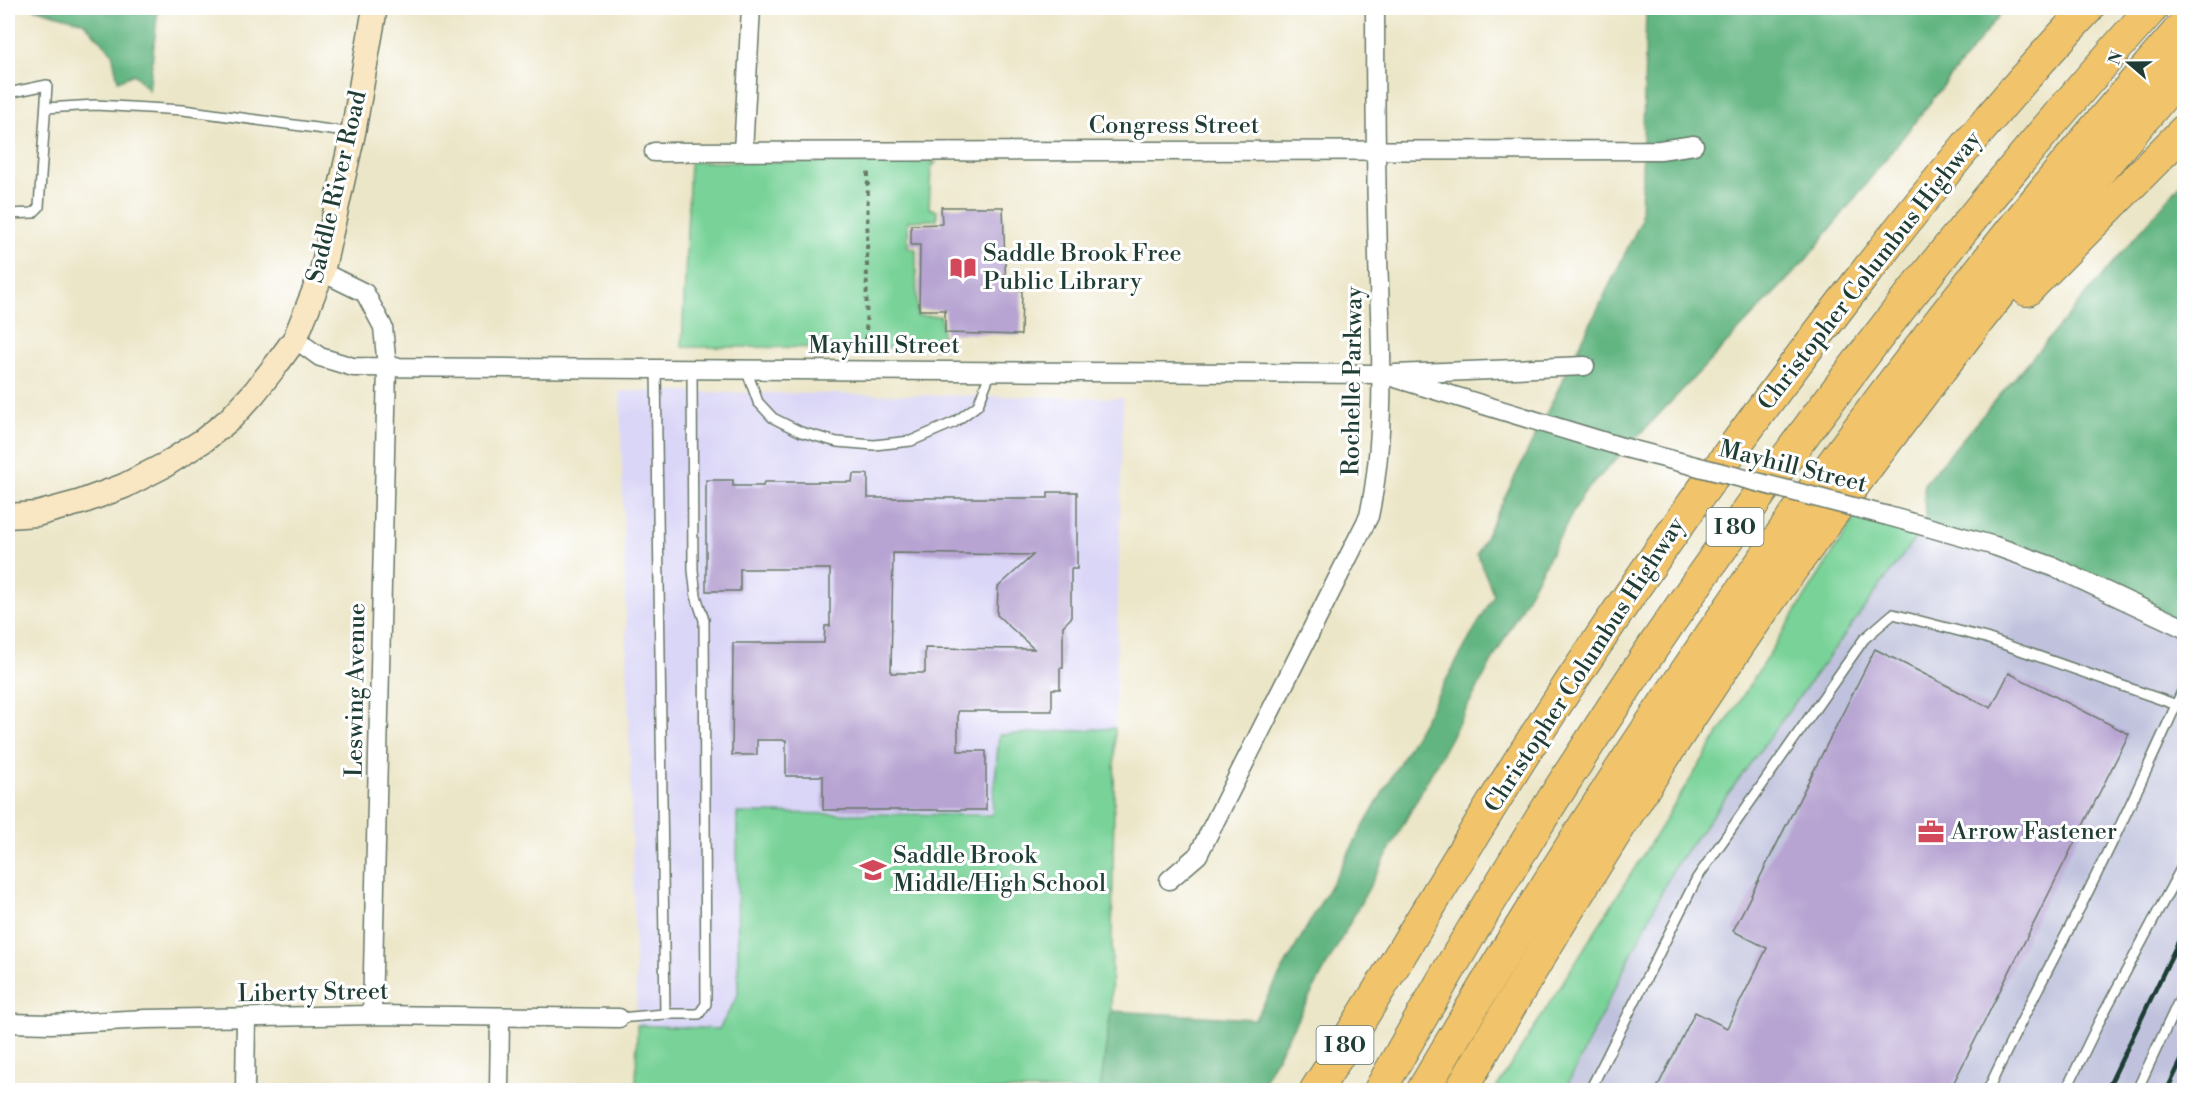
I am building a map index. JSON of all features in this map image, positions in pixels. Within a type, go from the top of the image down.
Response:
[{"type":"highway","points":[[2033,70],[2079,8]]},
{"type":"highway","name":"Christopher Columbus Highway","points":[[1316,1090],[1375,999],[1532,740],[1672,532],[1767,400],[1901,227],[2088,8]]},
{"type":"highway","name":"Christopher Columbus Highway","points":[[1380,1090],[1477,923],[1567,776],[1669,622],[1782,461],[1958,234],[2046,128],[2151,8]]},
{"type":"highway","name":"I 80","points":[[1423,1090],[1488,979],[1586,822],[1661,706],[1746,582],[1847,442],[1973,277],[2075,152],[2184,25]]},
{"type":"highway","points":[[1461,1090],[1570,904],[1695,710],[1816,537],[1931,382],[2046,236],[2184,70]]},
{"type":"highway","points":[[1931,382],[1983,338],[2047,268],[2184,131]]},
{"type":"street","name":"Saddle River Road","points":[[8,516],[37,514],[81,502],[124,486],[165,465],[204,440],[230,419],[255,393],[295,339],[321,272],[352,133],[375,8]]},
{"type":"street","points":[[743,151],[751,8]]},
{"type":"street","name":"Rochelle Parkway","points":[[1169,880],[1198,855],[1366,524],[1375,488],[1382,374],[1375,150],[1376,8]]},
{"type":"street","name":"Congress Street","points":[[654,152],[1659,150],[1694,146]]},
{"type":"street","points":[[321,272],[365,293],[383,327],[387,367]]},
{"type":"street","name":"Mayhill Street","points":[[295,339],[320,357],[353,367],[1382,374],[1585,366]]},
{"type":"street","name":"Leswing Avenue","points":[[372,1015],[387,367]]},
{"type":"street","name":"Mayhill Street","points":[[1382,374],[1622,447],[1995,546],[2054,567],[2184,628]]},
{"type":"street","name":"Liberty Street","points":[[8,1023],[51,1024],[146,1019],[372,1015],[619,1018]]},
{"type":"street","points":[[245,1090],[246,1018]]},
{"type":"street","points":[[500,1018],[500,1090]]},
{"type":"lane","points":[[8,93],[47,85],[39,207],[33,213],[8,214]]},
{"type":"lane","points":[[46,108],[95,105],[183,110],[352,133]]},
{"type":"lane","points":[[656,368],[666,1014]]},
{"type":"lane","points":[[619,1018],[699,1014],[706,1004],[704,620],[696,596],[693,570],[692,368]]},
{"type":"lane","points":[[745,369],[758,402],[773,417],[801,432],[837,442],[874,445],[911,441],[955,422],[978,405],[991,371]]},
{"type":"lane","points":[[1590,1090],[1697,878],[1864,639],[1893,614],[1986,638],[2177,705]]},
{"type":"lane","points":[[1988,1090],[2015,1031],[2084,900],[2148,770],[2184,687]]},
{"type":"lane","points":[[2066,1090],[2099,1022],[2184,863]]},
{"type":"lane","points":[[2137,1090],[2184,990]]},
{"type":"path","points":[[866,348],[868,162]]},
{"type":"shaded area","name":"Saddle Brook Middle/High School","points":[[620,391],[1123,398],[1111,1011],[1100,1090],[636,1090],[637,1025]]},
{"type":"shaded area","points":[[1925,525],[2184,627],[2184,1090],[1565,1090],[1673,869]]},
{"type":"green space","points":[[33,8],[158,8],[149,90],[134,74],[118,81],[112,52],[83,22]]},
{"type":"green space","points":[[1646,8],[2005,8],[1805,261],[1583,494],[1259,1090],[1100,1090],[1111,1011],[1255,1019],[1494,595],[1477,554],[1641,221]]},
{"type":"green space","points":[[690,162],[936,162],[931,168],[929,208],[937,211],[937,220],[908,221],[908,248],[916,249],[917,316],[941,316],[942,336],[952,337],[952,348],[682,347]]},
{"type":"green space","points":[[2184,180],[2184,627],[1925,525],[1924,484]]},
{"type":"green space","points":[[1861,508],[1925,525],[1673,869],[1565,1090],[1495,1090]]},
{"type":"green space","points":[[1115,728],[1111,1011],[1100,1090],[636,1090],[637,1025],[719,1029],[738,995],[737,813],[992,815],[999,735]]},
{"type":"building","name":"Saddle Brook Free Public Library","points":[[941,207],[1003,207],[1006,291],[1022,290],[1021,335],[945,333],[945,310],[919,310],[920,245],[911,245],[911,225],[942,224]]},
{"type":"building","points":[[853,474],[868,474],[868,498],[1048,498],[1048,492],[1077,492],[1077,569],[1071,569],[1071,618],[1063,626],[1063,668],[1060,668],[1060,689],[1052,689],[1052,711],[958,711],[958,751],[986,751],[986,810],[823,810],[823,776],[786,776],[786,740],[757,740],[757,755],[732,755],[733,643],[824,643],[825,626],[830,626],[830,569],[740,569],[740,591],[706,591],[706,480],[733,480],[733,486],[763,486],[764,482],[852,482]],"holes":[[[893,553],[1033,555],[998,587],[997,615],[1034,649],[925,648],[925,673],[891,673]]]},
{"type":"building","name":"Arrow Fastener","points":[[1875,649],[1991,708],[2009,673],[2129,734],[1950,1090],[1656,1090],[1695,1012],[1727,1028],[1767,948],[1733,931]]},
{"type":"railway","points":[[2107,1090],[2184,930]]},
{"type":"railway","points":[[2167,1090],[2184,1055]]},
{"type":"place","name":"Saddle Brook Free Public Library","points":[[963,268]]},
{"type":"place","name":"Arrow Fastener","points":[[1931,832]]},
{"type":"place","name":"Saddle Brook Middle/High School","points":[[873,870]]}]
